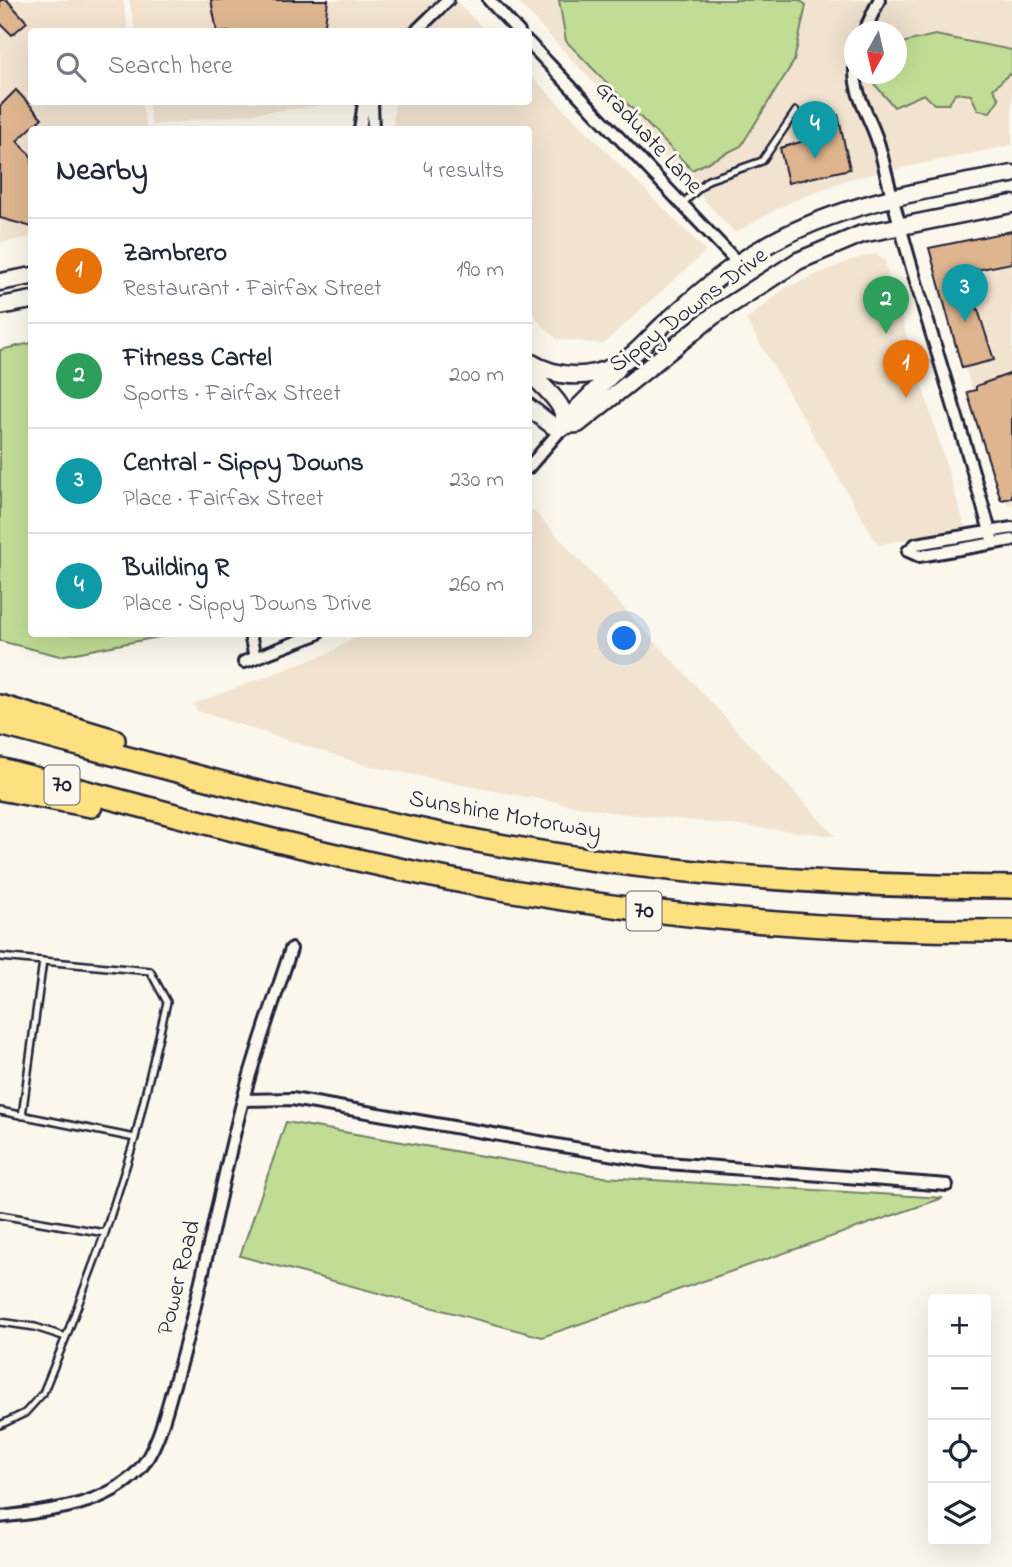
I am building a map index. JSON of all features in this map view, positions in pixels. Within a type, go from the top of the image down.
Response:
[{"type":"highway","points":[[0,706],[259,781],[272,796]]},
{"type":"highway","name":"Sunshine Motorway","points":[[0,724],[272,796],[442,834],[659,868],[833,882],[1012,887]]},
{"type":"highway","name":"70","points":[[0,769],[393,868],[591,904],[656,912],[858,928],[1012,931]]},
{"type":"highway","points":[[0,789],[93,806],[124,801]]},
{"type":"main road","name":"Sippy Downs Drive","points":[[532,363],[556,373],[579,376],[614,366],[629,357],[738,263],[822,218],[890,198],[1012,174]]},
{"type":"main road","name":"Sippy Downs Drive","points":[[563,428],[591,416],[665,352],[775,273],[833,244],[898,225],[1012,204]]},
{"type":"main road","points":[[0,282],[28,277]]},
{"type":"main road","points":[[0,306],[28,301]]},
{"type":"main road","points":[[563,428],[573,413],[629,357]]},
{"type":"main road","points":[[532,375],[563,411],[563,428]]},
{"type":"main road","points":[[532,411],[545,422],[563,428]]},
{"type":"street","points":[[419,28],[448,0]]},
{"type":"street","points":[[489,0],[515,28]]},
{"type":"street","points":[[868,21],[879,0]]},
{"type":"street","name":"Graduate Lane","points":[[532,46],[738,263]]},
{"type":"street","points":[[857,84],[858,98],[877,139],[890,198],[993,543]]},
{"type":"street","points":[[361,126],[364,105]]},
{"type":"street","points":[[372,105],[373,126]]},
{"type":"street","points":[[532,463],[563,428]]},
{"type":"street","points":[[1012,528],[916,544],[908,551],[919,556],[1012,540]]},
{"type":"street","points":[[250,637],[250,660],[309,637]]},
{"type":"street","name":"Power Road","points":[[0,1517],[58,1509],[117,1489],[139,1470],[160,1433],[180,1364],[243,1100],[291,949]]},
{"type":"street","points":[[243,1100],[292,1099],[656,1162],[947,1185]]},
{"type":"lane","points":[[682,204],[708,180],[762,161],[796,111]]},
{"type":"lane","points":[[0,957],[150,971],[167,1002],[135,1138],[105,1234],[66,1336],[43,1393],[25,1413],[0,1425]]},
{"type":"lane","points":[[22,1116],[43,961]]},
{"type":"lane","points":[[0,1111],[135,1138]]},
{"type":"lane","points":[[0,1215],[105,1234]]},
{"type":"lane","points":[[0,1322],[35,1327],[66,1336]]},
{"type":"shaded area","points":[[0,0],[123,0],[128,28],[28,28],[28,105],[142,105],[146,126],[28,126],[28,238],[0,243]]},
{"type":"shaded area","points":[[129,0],[454,0],[483,28],[134,28]]},
{"type":"shaded area","points":[[516,0],[1012,0],[1012,145],[849,179],[784,205],[735,233]]},
{"type":"shaded area","points":[[532,77],[706,251],[603,344],[556,339],[532,314],[532,126],[393,126],[395,105],[532,105]]},
{"type":"shaded area","points":[[149,105],[325,105],[152,125]]},
{"type":"shaded area","points":[[1012,232],[1012,507],[1006,501],[930,253],[938,246]]},
{"type":"shaded area","points":[[875,254],[884,260],[965,527],[878,545],[746,320],[785,288],[851,260]]},
{"type":"shaded area","points":[[532,509],[835,836],[610,812],[365,765],[197,711],[193,704],[329,653],[356,637],[532,637]]},
{"type":"green space","points":[[559,0],[799,0],[806,5],[794,61],[741,146],[692,170],[566,41]]},
{"type":"green space","points":[[935,35],[1012,50],[1012,76],[1009,74],[993,89],[999,99],[990,112],[978,110],[971,95],[955,93],[949,104],[934,104],[924,94],[894,107],[874,84],[907,84],[907,42]]},
{"type":"green space","points":[[28,344],[28,637],[158,637],[60,656],[0,641],[0,350]]},
{"type":"green space","points":[[286,1122],[604,1177],[943,1198],[542,1337],[240,1256]]},
{"type":"building","points":[[0,0],[7,0],[27,22],[12,35],[0,23]]},
{"type":"building","points":[[211,0],[328,0],[324,28],[216,28]]},
{"type":"building","points":[[16,90],[42,118],[33,126],[28,126],[28,131],[17,141],[28,153],[28,226],[0,218],[0,106]]},
{"type":"building","points":[[838,115],[850,169],[788,183],[780,148],[811,139],[808,117]]},
{"type":"building","points":[[1012,231],[1012,263],[966,272],[994,360],[962,368],[929,248]]},
{"type":"building","points":[[1012,373],[1012,498],[1001,500],[967,392]]},
{"type":"place","name":"Building R","points":[[815,159]]},
{"type":"place","name":"Central – Sippy Downs","points":[[965,322]]},
{"type":"place","name":"Fitness Cartel","points":[[886,334]]},
{"type":"place","name":"Zambrero","points":[[906,398]]}]
